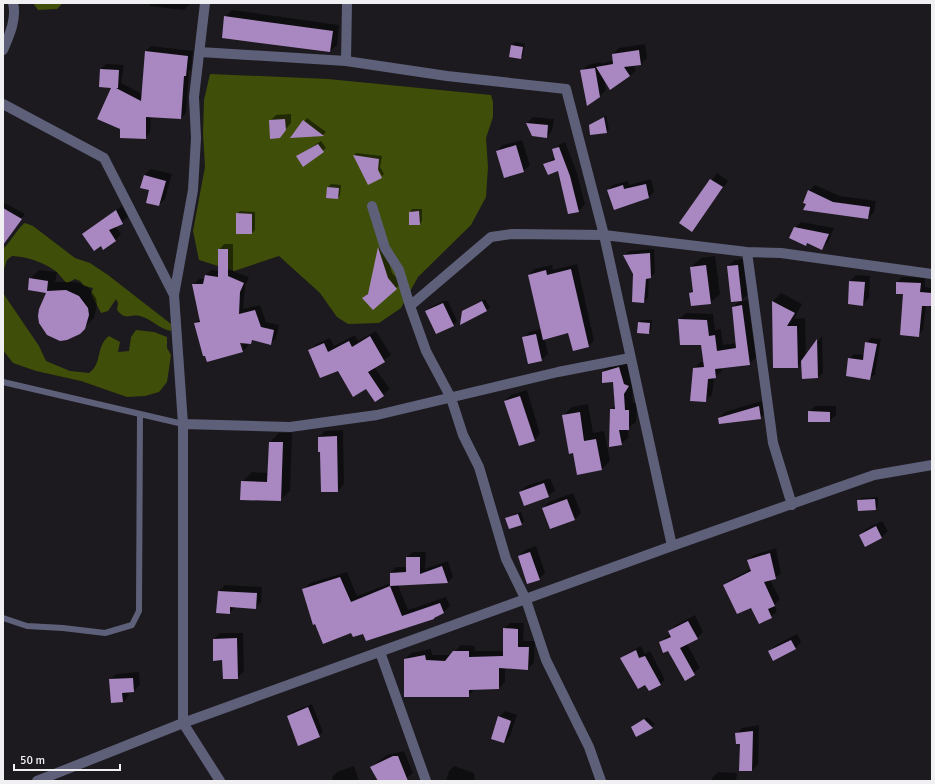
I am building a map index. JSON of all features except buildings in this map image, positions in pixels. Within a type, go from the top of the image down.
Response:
[{"type":"street","points":[[3,50],[11,32],[14,9],[13,3]]},
{"type":"street","points":[[205,3],[194,97],[196,138],[193,190],[174,295],[183,424],[184,723],[220,781]]},
{"type":"street","points":[[346,61],[347,3]]},
{"type":"street","points":[[200,52],[346,61],[447,76],[566,89],[604,235],[672,546]]},
{"type":"street","points":[[3,104],[104,158],[174,295]]},
{"type":"street","points":[[372,206],[385,248],[399,270],[426,351],[451,398],[463,435],[479,467],[506,559],[526,600],[546,660],[589,747],[601,781]]},
{"type":"street","points":[[410,306],[455,265],[490,237],[512,234],[604,235],[747,252],[781,253],[932,274]]},
{"type":"street","points":[[747,252],[773,443],[792,505]]},
{"type":"street","points":[[183,424],[290,426],[377,415],[558,372],[630,358]]},
{"type":"street","points":[[37,781],[52,778],[184,723],[672,546],[874,475],[932,465]]},
{"type":"street","points":[[380,652],[426,781]]},
{"type":"lane","points":[[3,382],[183,424]]},
{"type":"lane","points":[[3,618],[27,626],[63,628],[105,634],[132,625],[139,612],[140,414]]},
{"type":"green space","points":[[33,3],[63,3],[57,9],[38,10]]},
{"type":"green space","points":[[210,74],[328,79],[491,95],[493,102],[493,117],[486,138],[488,167],[486,197],[471,225],[418,277],[401,308],[379,323],[348,324],[337,317],[320,293],[279,256],[234,271],[199,260],[193,231],[205,167],[203,133],[204,100]]},
{"type":"green space","points":[[25,223],[33,226],[75,258],[90,263],[108,275],[171,324],[171,331],[162,328],[144,317],[123,315],[117,310],[118,303],[116,299],[108,311],[101,313],[91,294],[93,288],[84,286],[80,281],[75,279],[67,283],[54,270],[34,260],[12,256],[7,260],[3,272],[3,249],[20,227]]},
{"type":"green space","points":[[3,293],[39,346],[46,361],[70,371],[89,373],[96,365],[102,345],[109,336],[120,342],[118,352],[129,351],[131,337],[136,330],[154,332],[167,337],[167,348],[171,355],[167,382],[159,392],[145,396],[127,397],[81,381],[36,371],[13,363],[3,350]]}]
